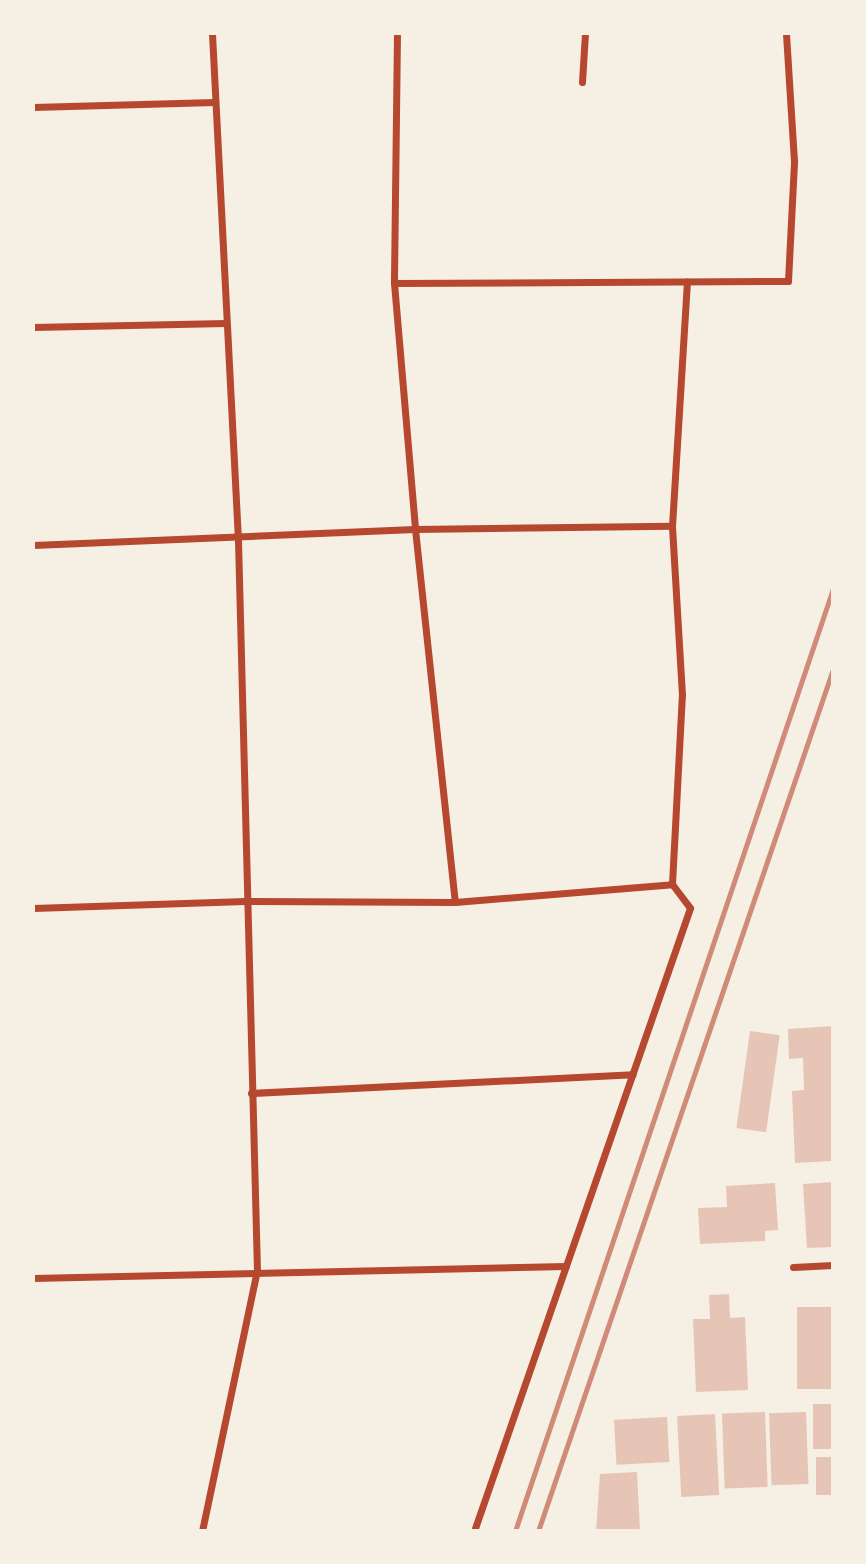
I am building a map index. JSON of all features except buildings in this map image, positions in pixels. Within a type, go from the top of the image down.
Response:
[{"type":"street","points":[[202,1531],[257,1271],[245,901],[238,540],[212,33]]},
{"type":"street","points":[[397,33],[394,283],[415,530],[455,902]]},
{"type":"street","points":[[582,82],[585,33]]},
{"type":"street","points":[[394,283],[788,281],[794,161],[786,33]]},
{"type":"street","points":[[33,107],[215,102]]},
{"type":"street","points":[[474,1531],[690,908],[672,884],[682,695],[672,526],[687,281]]},
{"type":"street","points":[[33,327],[226,323]]},
{"type":"street","points":[[33,545],[238,540],[415,530],[672,526]]},
{"type":"street","points":[[33,908],[245,901],[455,902],[672,884]]},
{"type":"street","points":[[251,1093],[633,1074]]},
{"type":"street","points":[[793,1266],[833,1265]]},
{"type":"street","points":[[33,1278],[566,1266]]},
{"type":"railway","points":[[515,1531],[833,588]]},
{"type":"railway","points":[[538,1531],[833,669]]}]
